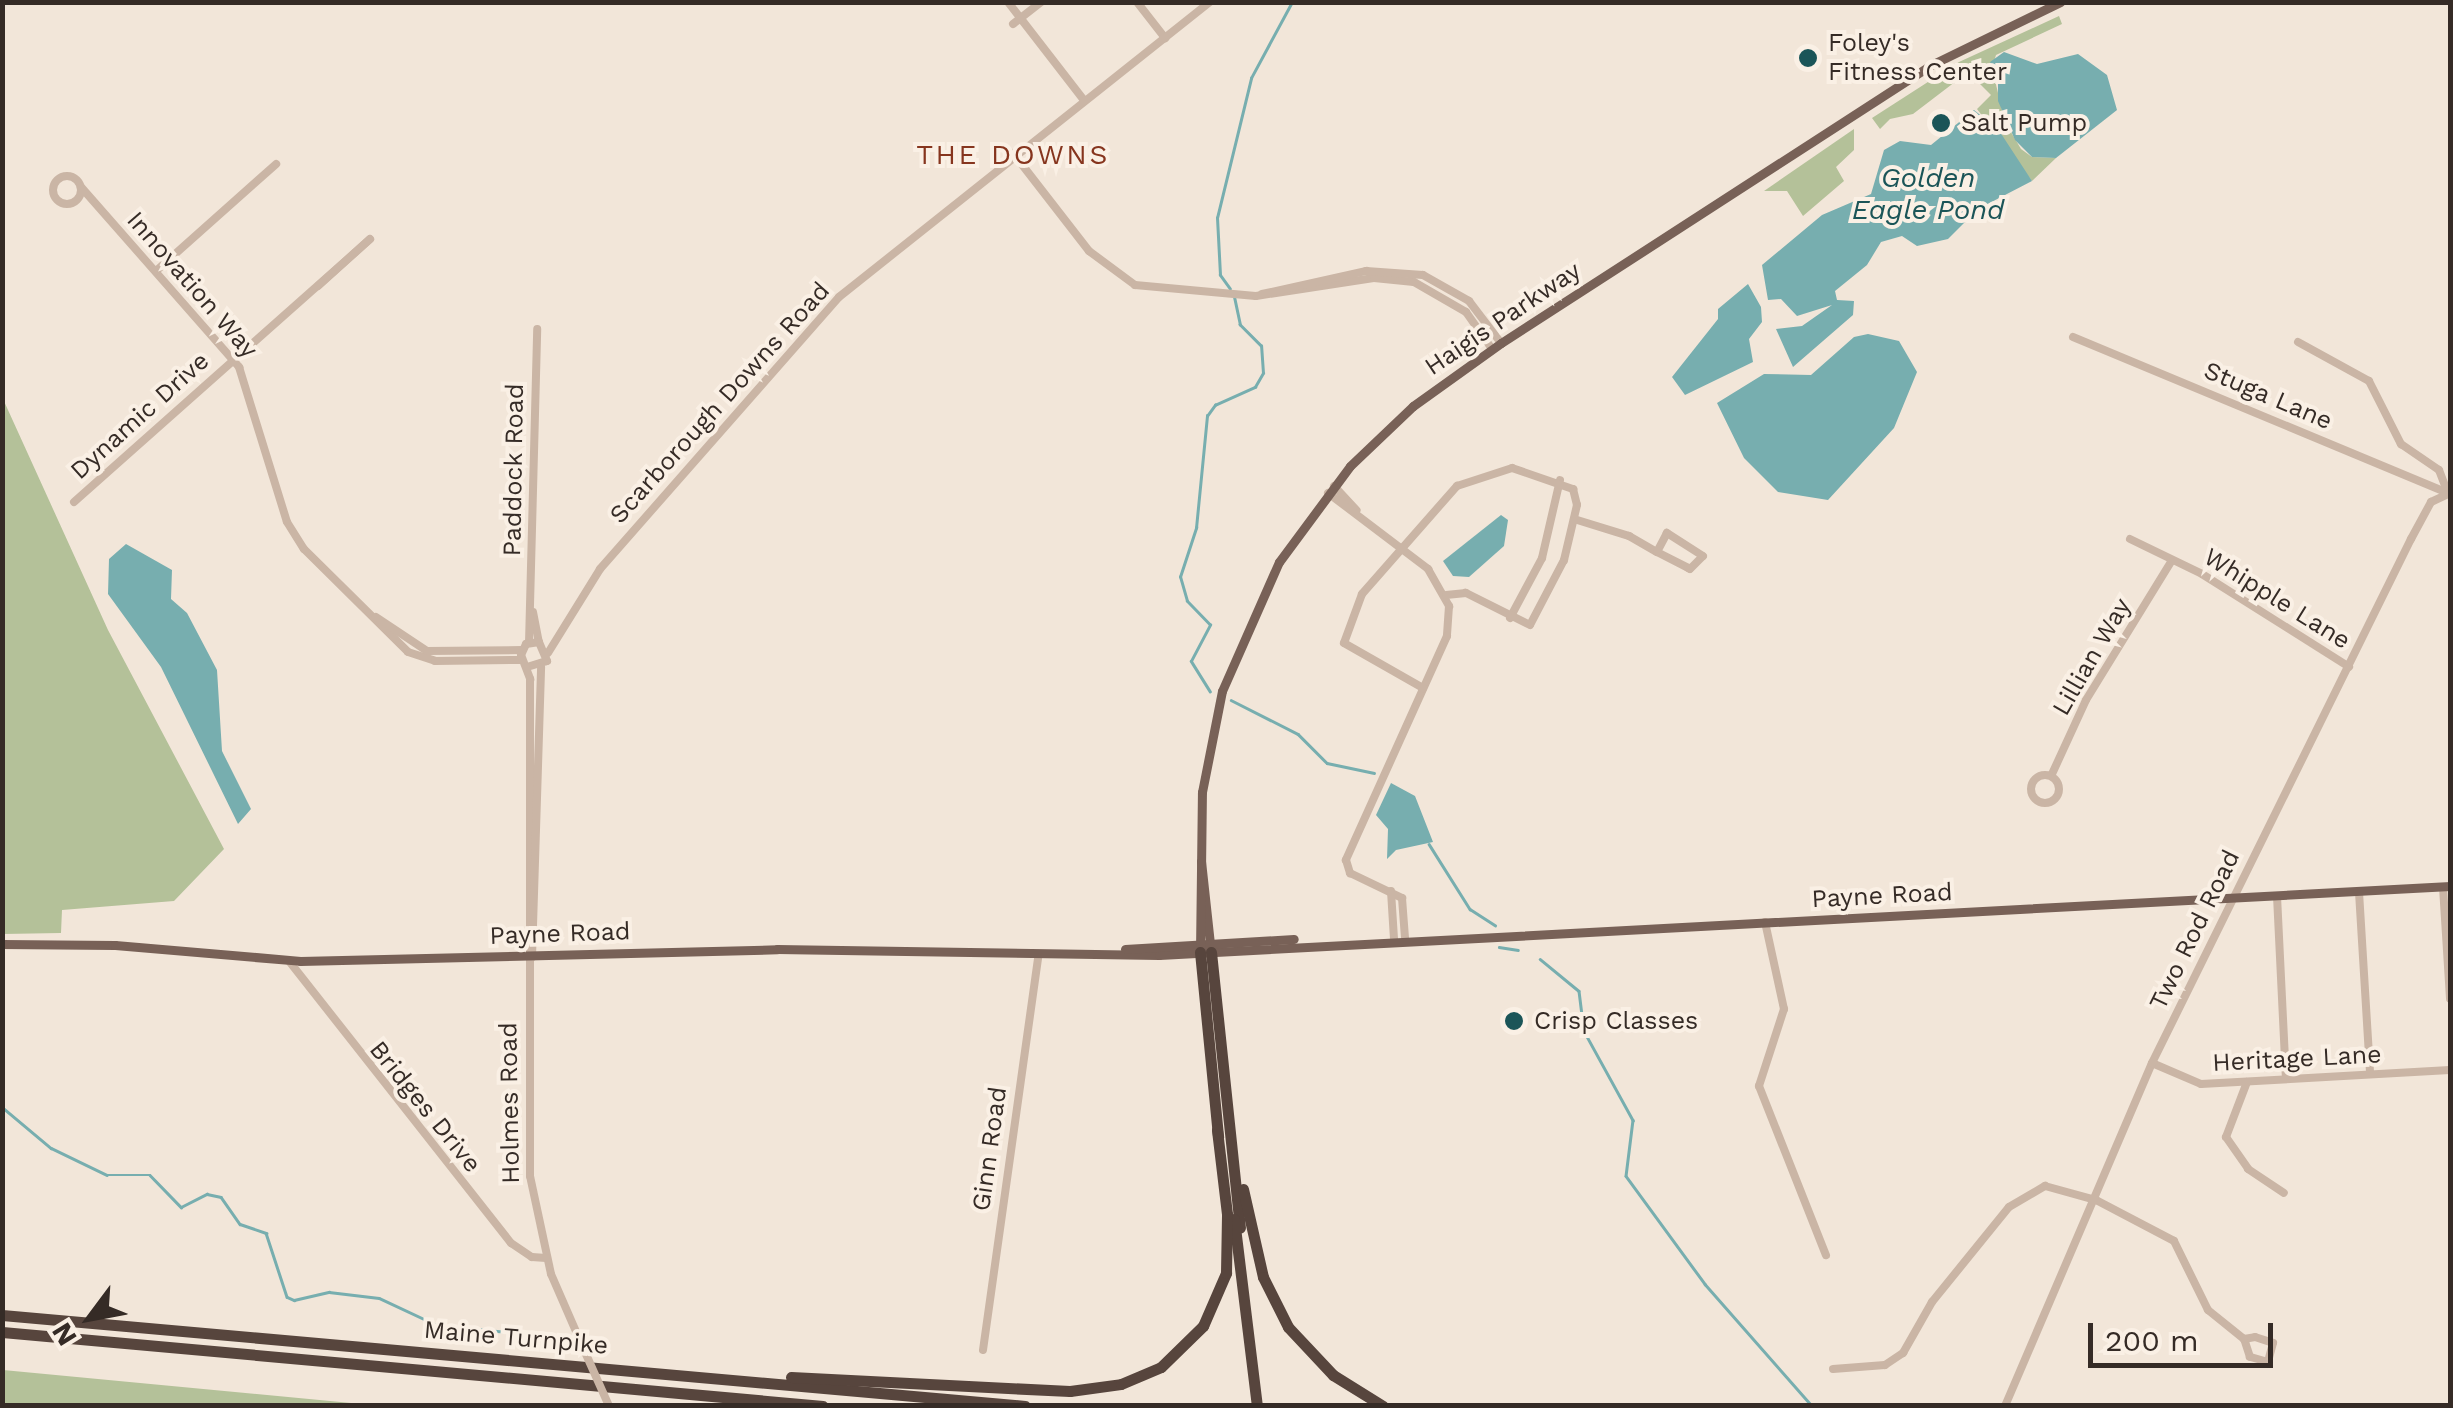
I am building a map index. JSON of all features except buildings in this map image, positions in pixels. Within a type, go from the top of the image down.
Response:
[{"type":"highway","points":[[671,1375],[1056,1391],[1106,1388],[1148,1374],[1194,1338],[1222,1287],[1228,1229],[1205,947]]},
{"type":"highway","points":[[1205,947],[1232,1132],[1259,1406]]},
{"type":"highway","points":[[1217,1130],[1259,1406]]},
{"type":"highway","points":[[1232,1132],[1256,1252],[1274,1303],[1323,1367],[1383,1406]]},
{"type":"highway","name":"Maine Turnpike","points":[[2,1315],[1025,1406]]},
{"type":"highway","name":"Maine Turnpike","points":[[2,1332],[823,1406]]},
{"type":"highway","points":[[706,1395],[762,1406]]},
{"type":"main road","name":"Haigis Parkway","points":[[1205,947],[1200,858],[1205,768],[1230,670],[1279,562],[1330,489],[1402,415],[1497,346],[1930,65],[2060,2]]},
{"type":"main road","name":"Payne Road","points":[[2,944],[115,944],[288,960],[529,958],[776,949],[1039,954],[2446,887]]},
{"type":"street","points":[[1008,2],[1017,22],[1082,99]]},
{"type":"street","points":[[1017,22],[1041,2]]},
{"type":"street","points":[[1137,2],[1164,38]]},
{"type":"street","name":"Scarborough Downs Road","points":[[540,668],[544,646],[564,626],[600,569],[826,311],[1013,154],[1210,2]]},
{"type":"street","points":[[1013,154],[1117,277],[1198,294],[1256,296],[1374,278],[1414,282],[1466,312],[1497,346]]},
{"type":"street","points":[[156,271],[276,164]]},
{"type":"street","name":"Innovation Way","points":[[81,187],[233,359],[247,383],[294,537],[402,648],[424,659],[525,655]]},
{"type":"street","points":[[370,239],[369,246],[318,286],[362,240],[370,239]]},
{"type":"street","name":"Dynamic Drive","points":[[74,502],[318,286]]},
{"type":"street","name":"Paddock Road","points":[[525,655],[533,612],[537,328]]},
{"type":"street","name":"Stuga Lane","points":[[2073,337],[2449,493]]},
{"type":"street","points":[[2298,342],[2369,381],[2404,449],[2439,470],[2449,493]]},
{"type":"street","points":[[2085,358],[2093,345]]},
{"type":"street","points":[[1423,688],[1342,640],[1360,597],[1462,483],[1509,468],[1560,480],[1577,497],[1562,568],[1535,619],[1525,626],[1468,594],[1446,594]]},
{"type":"street","points":[[1510,618],[1542,558],[1560,480]]},
{"type":"street","points":[[1330,489],[1401,547],[1446,594],[1448,631],[1346,860],[1350,873],[1391,891],[1400,938]]},
{"type":"street","name":"Two Rod Road","points":[[2006,1406],[2091,1199],[2232,898],[2426,510],[2449,493]]},
{"type":"street","points":[[1574,519],[1692,569],[1703,556],[1667,533],[1656,552]]},
{"type":"street","name":"Whipple Lane","points":[[2130,539],[2202,574],[2348,667]]},
{"type":"street","name":"Lillian Way","points":[[2052,774],[2086,700],[2171,562]]},
{"type":"street","name":"Paddock Road","points":[[533,612],[544,646]]},
{"type":"street","points":[[525,655],[544,646]]},
{"type":"street","points":[[525,655],[540,668],[529,958]]},
{"type":"street","points":[[525,655],[529,958]]},
{"type":"street","points":[[2446,887],[2450,999]]},
{"type":"street","points":[[2359,892],[2370,1074]]},
{"type":"street","points":[[2276,896],[2286,1079]]},
{"type":"street","points":[[1765,922],[1784,1009],[1758,1086],[1826,1255]]},
{"type":"street","name":"Ginn Road","points":[[982,1350],[1039,954]]},
{"type":"street","name":"Holmes Road","points":[[529,958],[527,1146],[546,1258],[609,1406]]},
{"type":"street","name":"Bridges Drive","points":[[288,960],[511,1243],[532,1257],[546,1258]]},
{"type":"street","name":"Heritage Lane","points":[[2152,1063],[2194,1083],[2450,1070]]},
{"type":"street","points":[[2246,1082],[2226,1137],[2248,1170],[2284,1193]]},
{"type":"street","points":[[1833,1369],[1884,1364],[1903,1353],[1932,1302],[2024,1193],[2050,1186],[2091,1199],[2177,1243],[2208,1310],[2244,1339],[2253,1361],[2272,1359],[2268,1338],[2244,1339]]},
{"type":"street","points":[[1856,1353],[1858,1367]]},
{"type":"green space","points":[[2059,16],[2062,24],[1996,55],[1992,68],[2005,122],[2021,149],[2032,157],[2056,158],[2032,181],[1977,109],[1991,95],[1968,72],[1913,114],[1890,119],[1880,129],[1872,118],[1959,62]]},
{"type":"green space","points":[[1854,129],[1854,150],[1836,167],[1844,181],[1803,216],[1787,191],[1764,191]]},
{"type":"green space","points":[[3,399],[108,630],[224,849],[174,901],[62,910],[61,933],[3,934]]},
{"type":"green space","points":[[3,1370],[372,1405],[3,1405]]},
{"type":"water","points":[[2004,52],[2037,64],[2078,54],[2107,75],[2117,110],[2056,158],[2032,157],[2015,140],[1998,101],[1998,77],[1990,62]]},
{"type":"water","name":"Golden Eagle Pond","points":[[1974,110],[1998,129],[2032,181],[1978,209],[1948,239],[1917,246],[1902,236],[1881,242],[1867,265],[1835,291],[1837,300],[1854,301],[1853,315],[1793,367],[1776,329],[1802,326],[1832,305],[1797,316],[1781,299],[1768,300],[1762,265],[1822,215],[1871,194],[1884,150],[1900,141],[1931,145]]},
{"type":"water","points":[[1748,284],[1761,307],[1762,322],[1749,339],[1753,362],[1685,395],[1672,377],[1718,319],[1718,309]]},
{"type":"water","points":[[1868,334],[1899,341],[1917,372],[1894,428],[1828,500],[1778,492],[1744,458],[1717,403],[1764,374],[1811,375],[1854,337]]},
{"type":"water","points":[[1501,515],[1508,520],[1504,546],[1469,577],[1453,576],[1443,561]]},
{"type":"water","points":[[126,544],[172,570],[171,599],[187,613],[217,670],[222,751],[251,809],[238,824],[161,667],[108,594],[109,559]]},
{"type":"water","points":[[1391,783],[1415,796],[1433,842],[1396,850],[1387,859],[1388,829],[1376,815]]},
{"type":"waterway","points":[[1230,289],[1220,275],[1217,218],[1251,78],[1292,2]]},
{"type":"waterway","points":[[1210,692],[1191,661],[1210,625],[1187,601],[1180,577],[1196,528],[1207,416],[1215,405],[1255,387],[1263,373],[1261,346],[1240,325],[1234,296]]},
{"type":"waterway","points":[[1231,700],[1298,734],[1327,763],[1374,773]]},
{"type":"waterway","points":[[1429,844],[1470,909],[1495,925]]},
{"type":"waterway","points":[[1499,947],[1518,950]]},
{"type":"waterway","points":[[1540,959],[1579,991],[1584,1031],[1633,1120],[1626,1176],[1705,1284],[1812,1406]]},
{"type":"waterway","points":[[2,1107],[51,1148],[107,1175],[150,1175],[181,1207],[207,1194],[221,1197],[240,1224],[266,1233],[287,1297],[294,1300],[329,1292],[379,1298],[437,1325],[547,1336]]},
{"type":"place","name":"Foley's Fitness Center","points":[[1808,58]]},
{"type":"place","name":"Salt Pump","points":[[1941,123]]},
{"type":"place","name":"Crisp Classes","points":[[1514,1021]]},
{"type":"district","name":"THE DOWNS","points":[[1013,155]]}]
